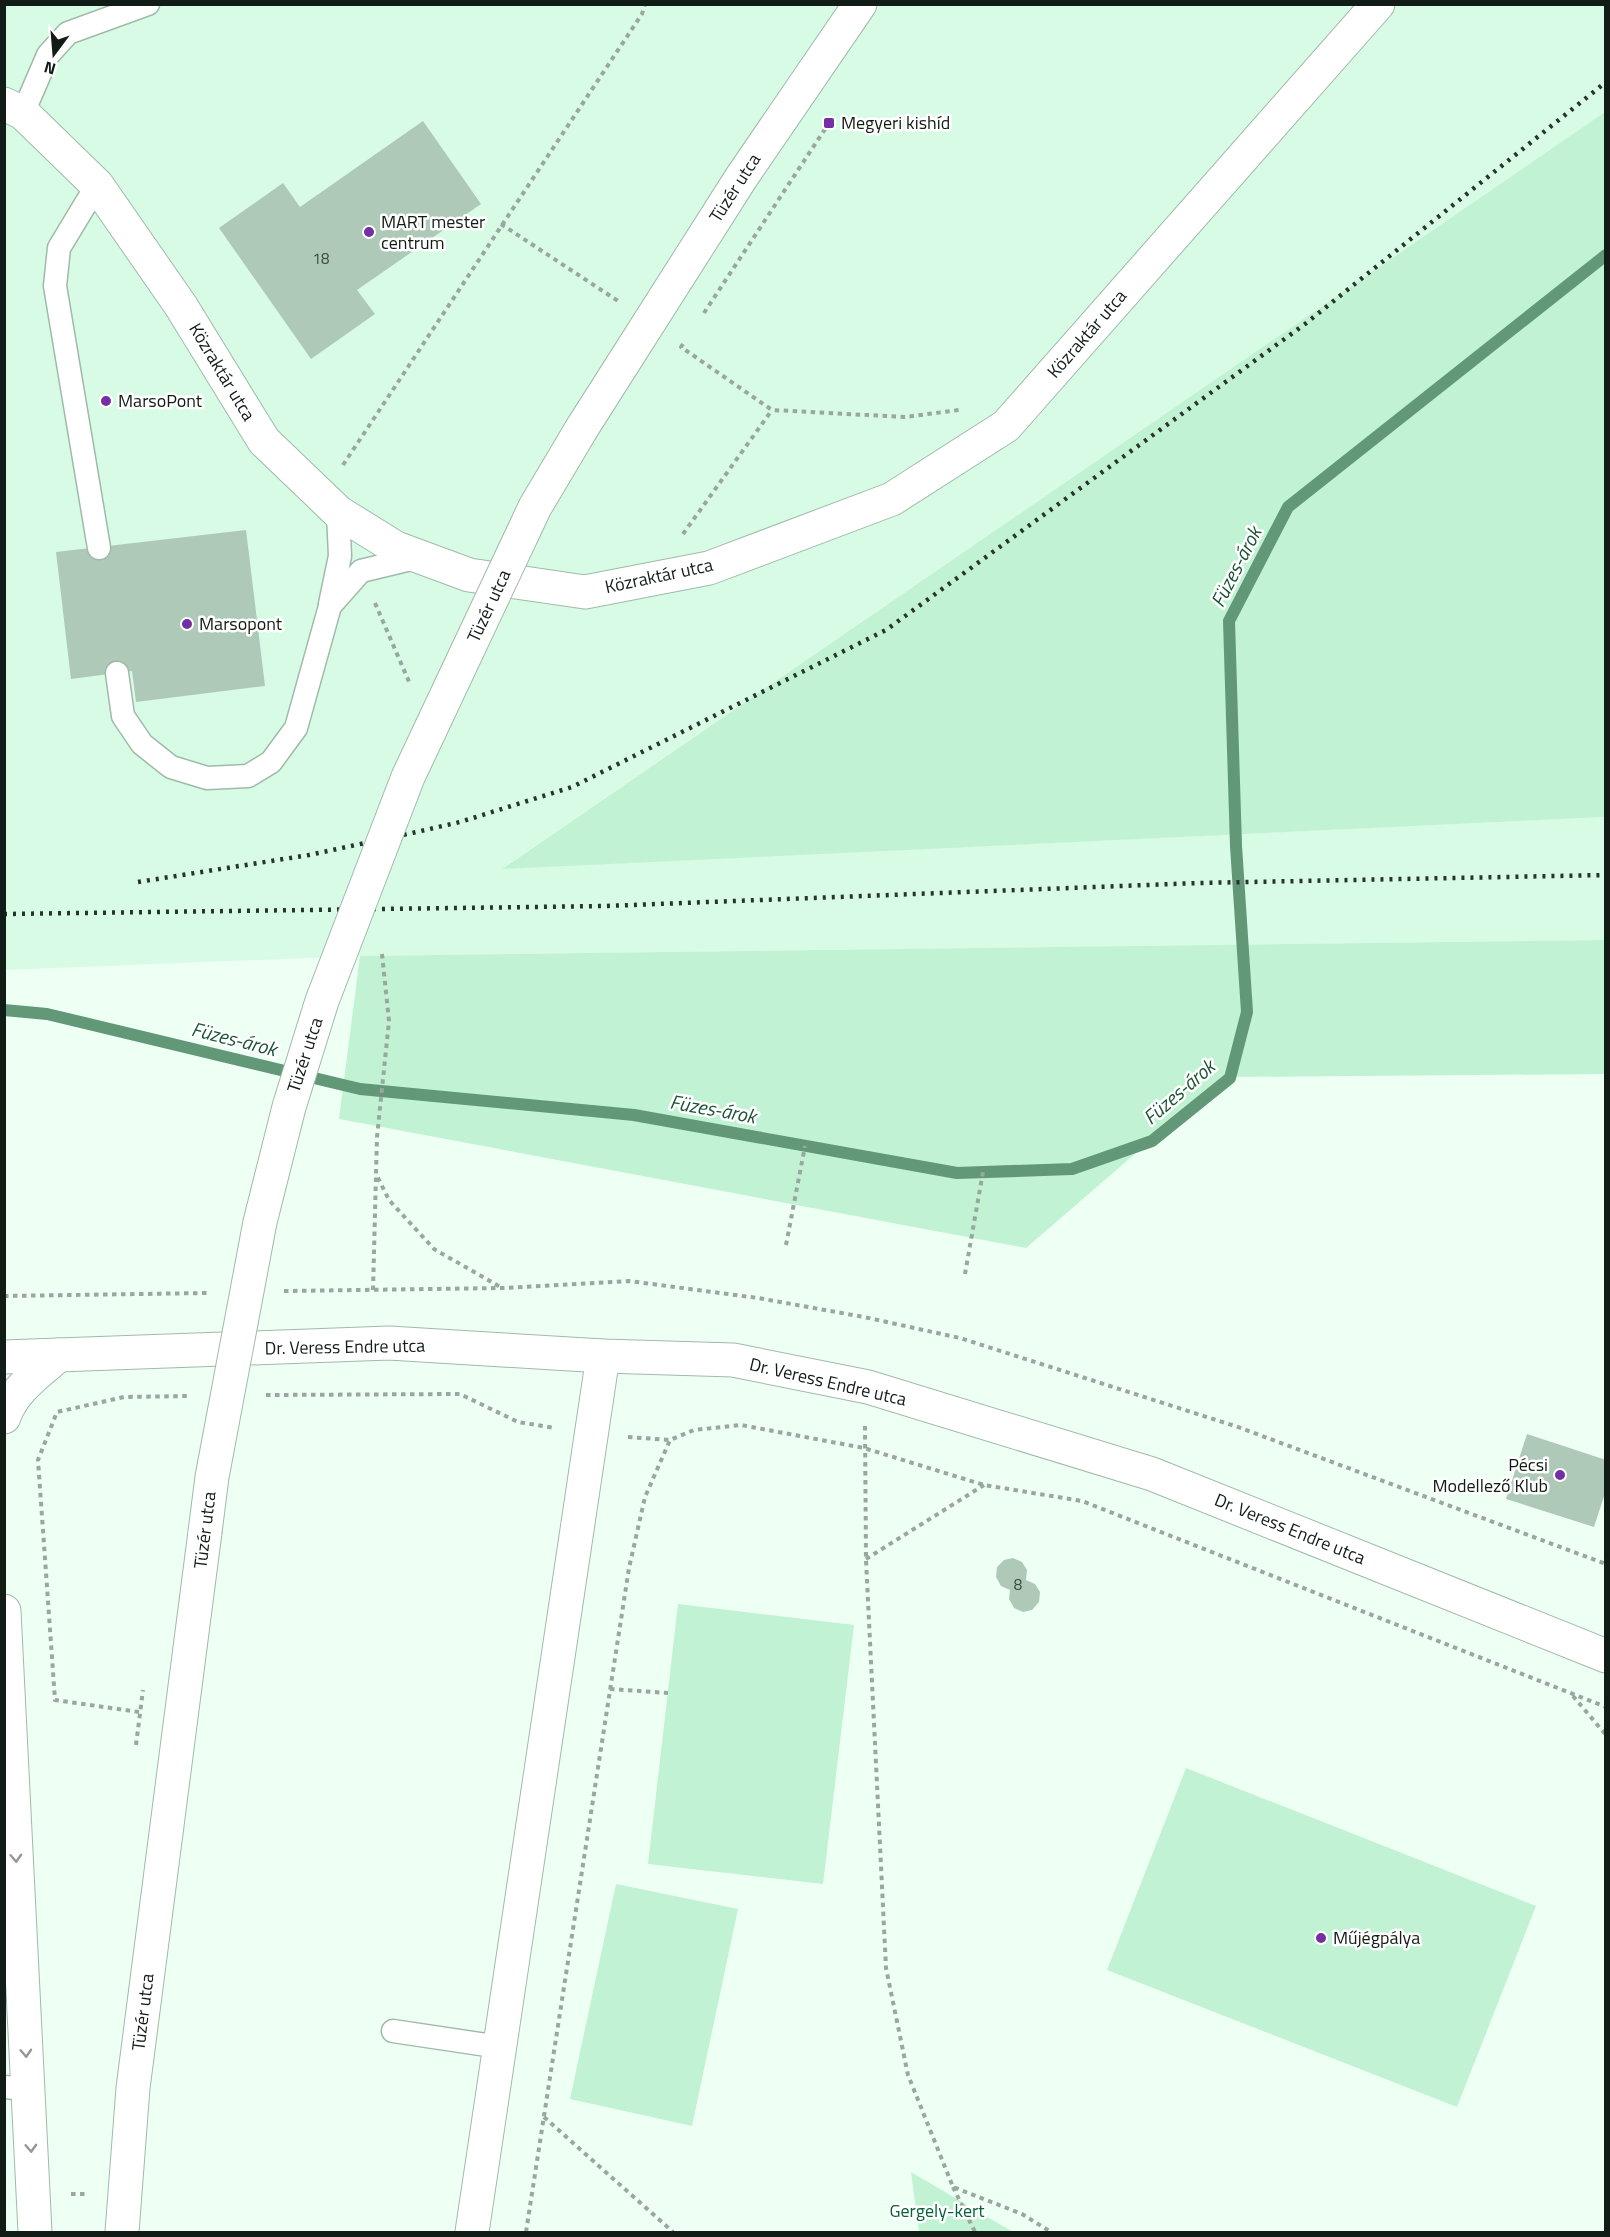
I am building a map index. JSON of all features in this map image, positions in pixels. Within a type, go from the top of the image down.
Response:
[{"type":"street","name":"Tüzér utca","points":[[122,2232],[133,2088],[212,1477],[260,1222],[289,1107],[322,1001],[408,777],[535,507],[582,428],[741,178],[860,4]]},
{"type":"street","name":"Közraktár utca","points":[[14,108],[97,185],[181,306],[264,441],[330,505],[396,548],[469,574],[585,591],[709,568],[892,499],[1006,426],[1378,4]]},
{"type":"street","name":"Dr. Veress Endre utca","points":[[4,1357],[388,1343],[603,1356],[733,1360],[868,1387],[1152,1474],[1605,1656]]},
{"type":"street","points":[[4,1417],[8,1407],[23,1386],[59,1355]]},
{"type":"street","points":[[472,2232],[603,1356]]},
{"type":"street","points":[[4,1611],[16,2088],[35,2232]]},
{"type":"lane","points":[[14,108],[48,55],[68,33],[148,4]]},
{"type":"lane","points":[[97,185],[59,248],[55,286],[99,548]]},
{"type":"lane","points":[[117,673],[123,716],[142,744],[171,767],[207,778],[248,776],[271,762],[296,728],[330,606],[339,556],[330,505]]},
{"type":"lane","points":[[330,606],[361,571],[421,557]]},
{"type":"lane","points":[[393,2031],[500,2047]]},
{"type":"path","points":[[330,505],[501,224],[642,14],[645,4]]},
{"type":"path","points":[[700,318],[829,123]]},
{"type":"path","points":[[501,224],[625,306]]},
{"type":"path","points":[[688,337],[681,347],[772,410],[904,417],[962,409]]},
{"type":"path","points":[[679,540],[772,410]]},
{"type":"path","points":[[373,1290],[377,1137],[389,1021]]},
{"type":"path","points":[[786,1245],[806,1146]]},
{"type":"path","points":[[965,1274],[983,1172]]},
{"type":"path","points":[[376,1174],[389,1200],[434,1250],[503,1288]]},
{"type":"path","points":[[868,1387],[864,1449],[866,1560],[886,1968],[908,2075],[953,2187],[975,2232]]},
{"type":"path","points":[[262,1395],[460,1394],[518,1422],[591,1434],[670,1440],[694,1430],[741,1425],[864,1449],[984,1485],[1082,1501],[1605,1707]]},
{"type":"path","points":[[139,1712],[55,1700],[38,1460],[57,1412],[124,1397],[193,1396]]},
{"type":"path","points":[[526,2232],[629,1568],[645,1497],[670,1440]]},
{"type":"path","points":[[866,1560],[984,1485]]},
{"type":"path","points":[[610,1689],[668,1693]]},
{"type":"path","points":[[1571,1694],[1605,1735]]},
{"type":"path","points":[[544,2117],[673,2232]]},
{"type":"path","points":[[953,2187],[1022,2214],[1051,2232]]},
{"type":"shaded area","points":[[4,5],[1605,5],[1605,112],[503,868],[1605,817],[1605,940],[360,956],[5,970]]},
{"type":"green space","points":[[1605,112],[1605,817],[502,869]]},
{"type":"green space","points":[[1605,940],[1605,1074],[1224,1077],[1026,1248],[339,1119],[360,956]]},
{"type":"green space","points":[[678,1604],[854,1625],[823,1884],[648,1864]]},
{"type":"green space","name":"Műjégpálya","points":[[1186,1768],[1536,1906],[1457,2107],[1107,1970]]},
{"type":"green space","points":[[616,1884],[738,1909],[692,2126],[570,2099]]},
{"type":"green space","name":"Gergely-kert","points":[[911,2172],[1013,2232],[919,2232]]},
{"type":"building","points":[[423,121],[481,204],[357,290],[375,314],[311,359],[219,228],[283,183],[300,207]]},
{"type":"building","points":[[246,530],[265,686],[136,702],[132,671],[71,679],[56,552]]},
{"type":"building","name":"Pécsi Modellező Klub","points":[[1527,1434],[1606,1460],[1606,1490],[1594,1527],[1506,1499]]},
{"type":"building","points":[[1013,1558],[1022,1562],[1027,1570],[1026,1580],[1035,1584],[1040,1592],[1039,1602],[1032,1610],[1023,1612],[1014,1608],[1009,1599],[1010,1590],[1001,1586],[996,1577],[997,1567],[1004,1560]]},
{"type":"waterway","name":"Füzes-árok","points":[[4,1010],[47,1014],[360,1089],[634,1115],[957,1173],[1072,1169],[1152,1141],[1230,1078],[1247,1012],[1236,846],[1229,621],[1288,507],[1606,255]]},
{"type":"railway","points":[[138,882],[309,855],[412,833],[460,822],[572,787],[886,630],[1305,324],[1606,82]]},
{"type":"railway","points":[[4,914],[606,906],[1198,883],[1606,875]]},
{"type":"place","name":"Megyeri kishíd","points":[[829,123]]},
{"type":"place","name":"MART mester centrum","points":[[369,232]]},
{"type":"place","name":"MarsoPont","points":[[106,401]]},
{"type":"place","name":"Marsopont","points":[[187,624]]},
{"type":"place","name":"Pécsi Modellező Klub","points":[[1560,1475]]},
{"type":"place","name":"Műjégpálya","points":[[1321,1938]]}]
